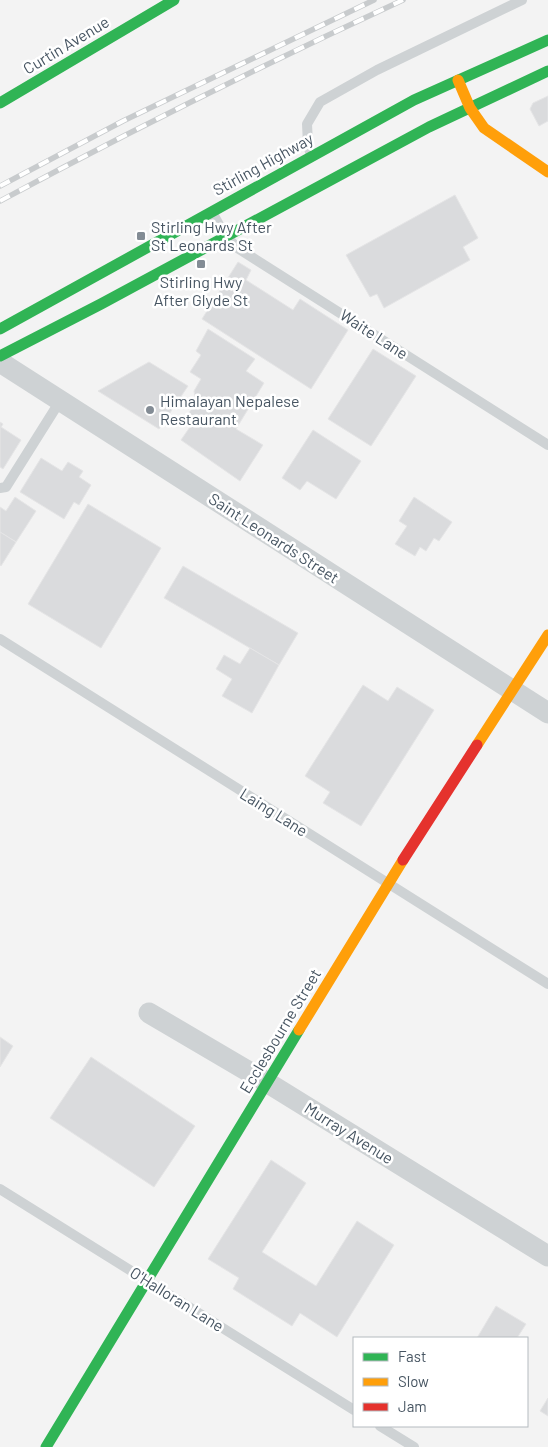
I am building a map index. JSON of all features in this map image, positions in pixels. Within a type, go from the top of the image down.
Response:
[{"type":"main road","name":"Curtin Avenue","points":[[0,103],[174,0]]},
{"type":"main road","name":"Stirling Highway","points":[[0,329],[414,100],[548,40]]},
{"type":"main road","points":[[0,356],[101,304],[429,127],[548,71]]},
{"type":"main road","points":[[458,80],[470,108],[484,128],[548,172]]},
{"type":"main road","name":"Ecclesbourne Street","points":[[46,1447],[268,1083],[386,884],[548,635]]},
{"type":"street","name":"Saint Leonards Street","points":[[0,362],[548,713]]},
{"type":"street","name":"Murray Avenue","points":[[149,1013],[268,1083],[548,1256]]},
{"type":"lane","points":[[311,157],[308,144],[308,124],[320,102],[419,49],[522,0]]},
{"type":"lane","name":"Waite Lane","points":[[212,211],[225,236],[244,252],[548,445]]},
{"type":"lane","points":[[0,488],[6,487],[60,400]]},
{"type":"lane","name":"Laing Lane","points":[[0,639],[386,884],[548,984]]},
{"type":"lane","name":"O'Halloran Lane","points":[[0,1189],[353,1409]]},
{"type":"lane","points":[[382,1427],[414,1447]]},
{"type":"building","points":[[548,96],[548,121],[539,126],[530,109],[533,103]]},
{"type":"building","points":[[455,195],[478,238],[463,247],[470,260],[384,308],[377,294],[370,297],[346,255]]},
{"type":"building","points":[[238,262],[251,270],[246,280],[293,310],[300,299],[348,330],[311,389],[202,319]]},
{"type":"building","points":[[208,329],[255,359],[246,371],[264,383],[236,429],[263,445],[240,481],[181,440],[192,424],[185,419],[196,402],[194,391],[201,379],[190,372],[201,355],[196,351]]},
{"type":"building","points":[[373,349],[416,376],[371,446],[328,419]]},
{"type":"building","name":"Himalayan Nepalese Restaurant","points":[[149,362],[188,386],[159,429],[98,391]]},
{"type":"building","points":[[0,422],[3,424],[1,427],[21,440],[3,469],[0,467]]},
{"type":"building","points":[[313,430],[361,461],[336,499],[307,481],[300,490],[282,478]]},
{"type":"building","points":[[41,458],[62,471],[68,462],[83,471],[79,477],[91,485],[79,505],[74,502],[64,519],[20,492]]},
{"type":"building","points":[[15,497],[36,511],[16,542],[0,532],[0,507],[6,511]]},
{"type":"building","points":[[414,497],[452,522],[439,541],[434,538],[426,551],[420,547],[415,556],[395,544],[407,526],[399,521]]},
{"type":"building","points":[[88,504],[161,548],[101,648],[28,604]]},
{"type":"building","points":[[0,532],[16,542],[1,566],[0,565]]},
{"type":"building","points":[[183,566],[298,633],[279,665],[164,598]]},
{"type":"building","points":[[250,648],[279,665],[252,713],[222,696],[232,679],[216,669],[224,655],[240,664]]},
{"type":"building","points":[[363,685],[388,701],[397,687],[434,710],[361,826],[323,803],[330,792],[305,776]]},
{"type":"building","points":[[0,1037],[13,1046],[0,1067]]},
{"type":"building","points":[[91,1057],[195,1126],[154,1187],[50,1118]]},
{"type":"building","points":[[271,1160],[306,1183],[262,1252],[316,1286],[357,1221],[394,1245],[337,1337],[300,1313],[292,1326],[233,1289],[239,1278],[208,1259]]},
{"type":"building","points":[[496,1306],[526,1324],[518,1337],[478,1337]]},
{"type":"building","points":[[548,1398],[548,1416],[540,1411]]},
{"type":"railway","points":[[0,186],[123,121],[374,0]]},
{"type":"railway","points":[[0,201],[200,98],[403,0]]},
{"type":"traffic: fast","points":[[0,103],[174,0]]},
{"type":"traffic: fast","points":[[0,329],[414,100],[548,40]]},
{"type":"traffic: fast","points":[[0,356],[101,304],[429,127],[548,71]]},
{"type":"traffic: fast","points":[[46,1447],[299,1030]]},
{"type":"traffic: slow","points":[[458,80],[470,108],[484,128],[548,172]]},
{"type":"traffic: slow","points":[[477,745],[548,635]]},
{"type":"traffic: slow","points":[[299,1030],[403,860]]},
{"type":"traffic: jam","points":[[403,860],[477,745]]},
{"type":"place","name":"Stirling Hwy After St Leonards St","points":[[141,236]]},
{"type":"place","name":"Stirling Hwy After Glyde St","points":[[201,264]]},
{"type":"place","name":"Himalayan Nepalese Restaurant","points":[[150,410]]}]
